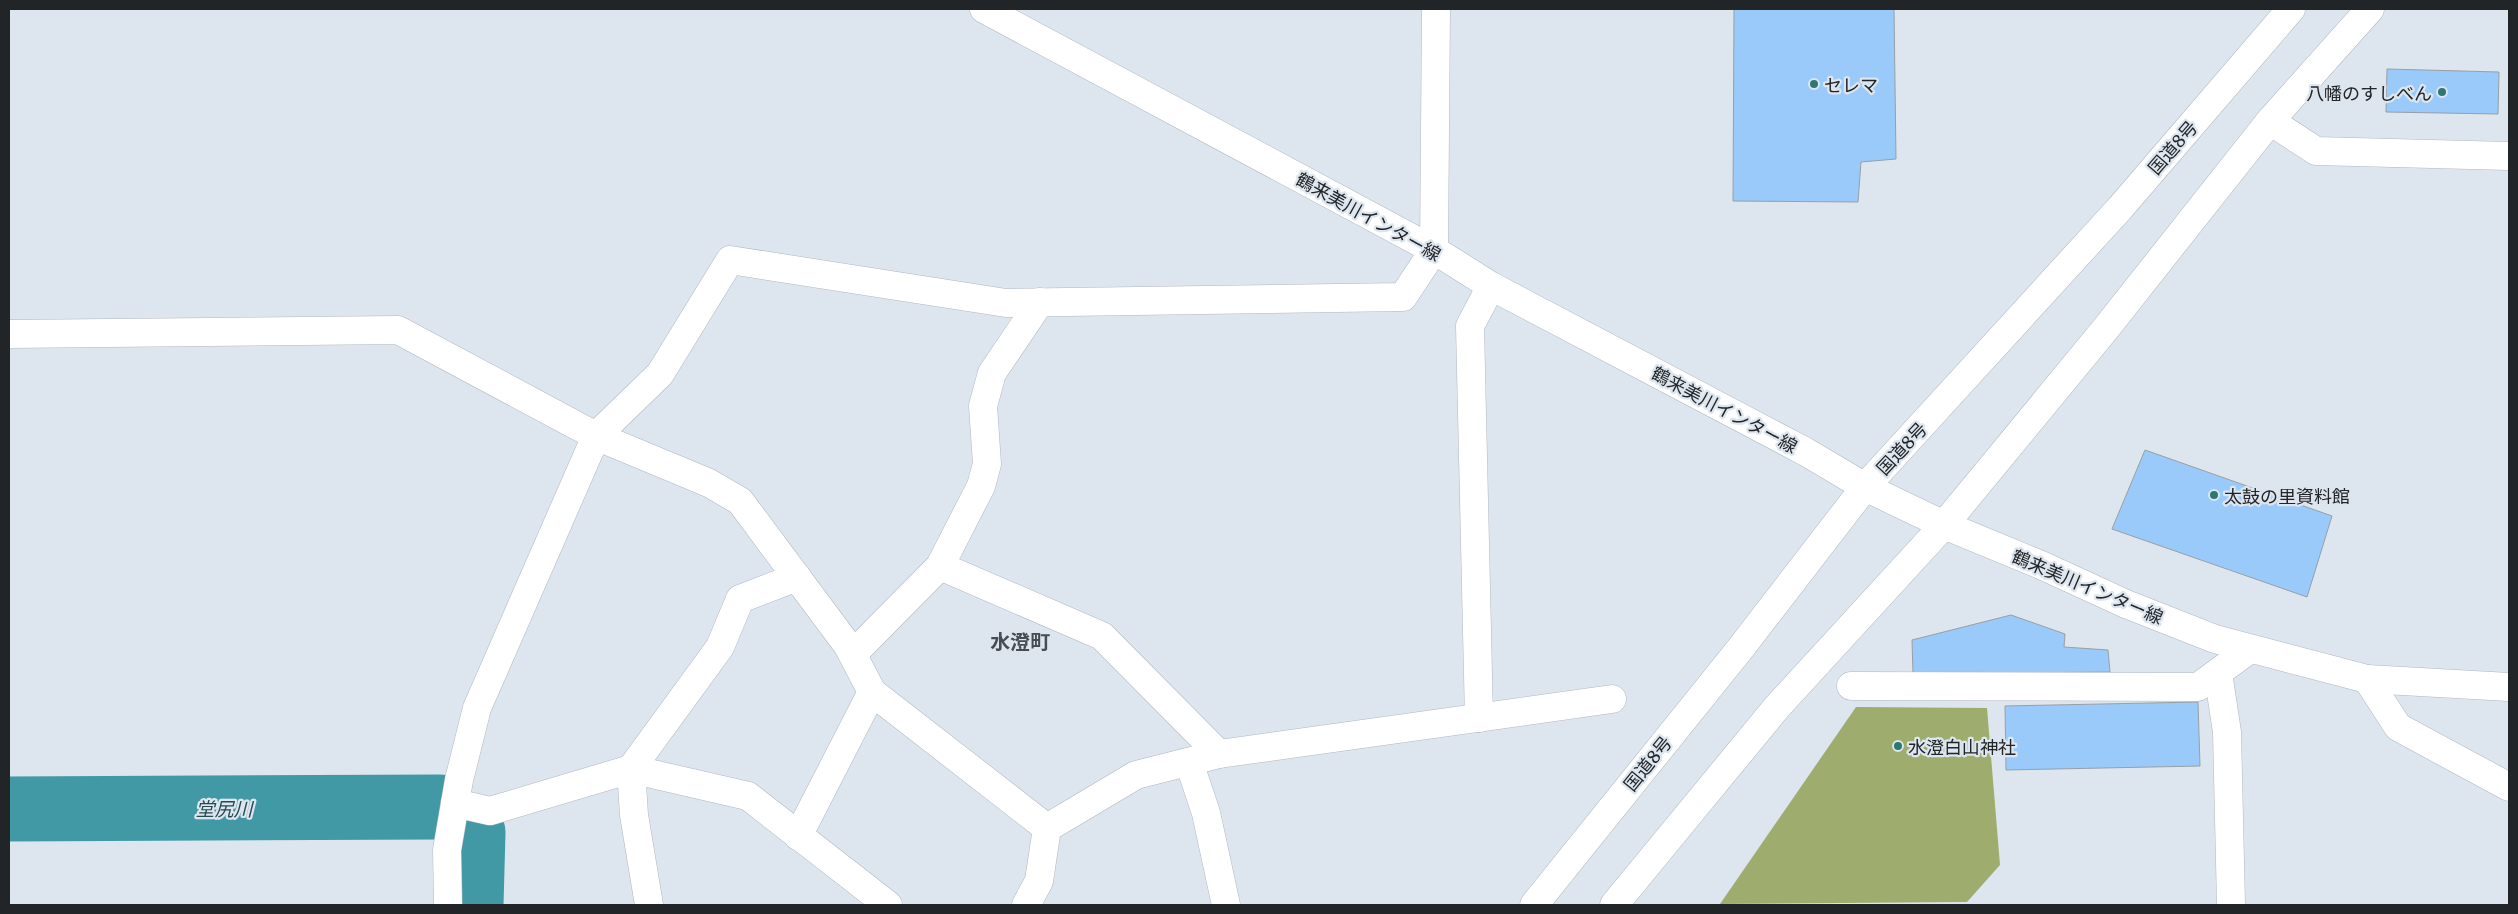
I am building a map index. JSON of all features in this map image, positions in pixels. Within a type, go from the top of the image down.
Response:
[{"type":"main road","name":"鶴来美川インター線","points":[[984,9],[1434,250],[1491,286],[1806,452],[1865,487],[1944,525],[2041,564],[2135,607],[2215,639],[2367,679],[2509,687]]},
{"type":"main road","points":[[448,905],[447,850],[455,804],[477,708],[596,436],[660,374],[730,260],[1006,303],[1403,297],[1434,250],[1436,9]]},
{"type":"main road","name":"国道8号","points":[[1534,905],[1740,649],[1865,487],[2121,207],[2291,9]]},
{"type":"main road","points":[[1614,905],[1777,707],[1944,525],[2107,327],[2270,121],[2370,9]]},
{"type":"main road","points":[[2270,121],[2316,151],[2509,156]]},
{"type":"main road","points":[[1480,718],[1470,326],[1491,286]]},
{"type":"main road","points":[[853,654],[940,566],[981,486],[987,464],[983,406],[992,373],[1040,302]]},
{"type":"main road","points":[[9,334],[398,330],[596,436],[709,483],[740,501],[853,654],[872,692],[1047,828]]},
{"type":"main road","points":[[940,566],[1102,636],[1219,754]]},
{"type":"main road","points":[[649,905],[634,816],[631,769],[720,647],[740,599],[797,578]]},
{"type":"main road","points":[[1851,686],[2198,687],[2250,649]]},
{"type":"main road","points":[[2218,673],[2227,732],[2231,905]]},
{"type":"main road","points":[[2367,679],[2398,727],[2509,787]]},
{"type":"main road","points":[[798,836],[872,692]]},
{"type":"main road","points":[[1047,828],[1136,775],[1219,754],[1612,698]]},
{"type":"main road","points":[[1189,762],[1206,813],[1226,905]]},
{"type":"main road","points":[[455,804],[490,810],[631,769],[748,796],[888,905]]},
{"type":"main road","points":[[1026,905],[1039,881],[1047,828]]},
{"type":"green space","points":[[1856,707],[1987,708],[2000,865],[1967,902],[1720,904]]},
{"type":"building","name":"セレマ","points":[[1734,9],[1894,9],[1896,159],[1861,162],[1858,202],[1733,201]]},
{"type":"building","name":"八幡のすしべん","points":[[2387,69],[2499,72],[2498,114],[2386,112]]},
{"type":"building","points":[[2145,450],[2332,516],[2307,597],[2112,529]]},
{"type":"building","points":[[2011,615],[2065,634],[2064,647],[2108,650],[2110,672],[1913,674],[1912,640]]},
{"type":"building","points":[[2198,702],[2200,766],[2006,770],[2005,706]]},
{"type":"waterway","name":"堂尻川","points":[[9,809],[440,807]]},
{"type":"waterway","name":"堂尻川","points":[[471,905],[473,832]]},
{"type":"place","name":"セレマ","points":[[1814,84]]},
{"type":"place","name":"八幡のすしべん","points":[[2442,92]]},
{"type":"place","name":"太鼓の里資料館","points":[[2214,495]]},
{"type":"place","name":"水澄白山神社","points":[[1898,746]]},
{"type":"district","name":"水澄町","points":[[1020,640]]}]
